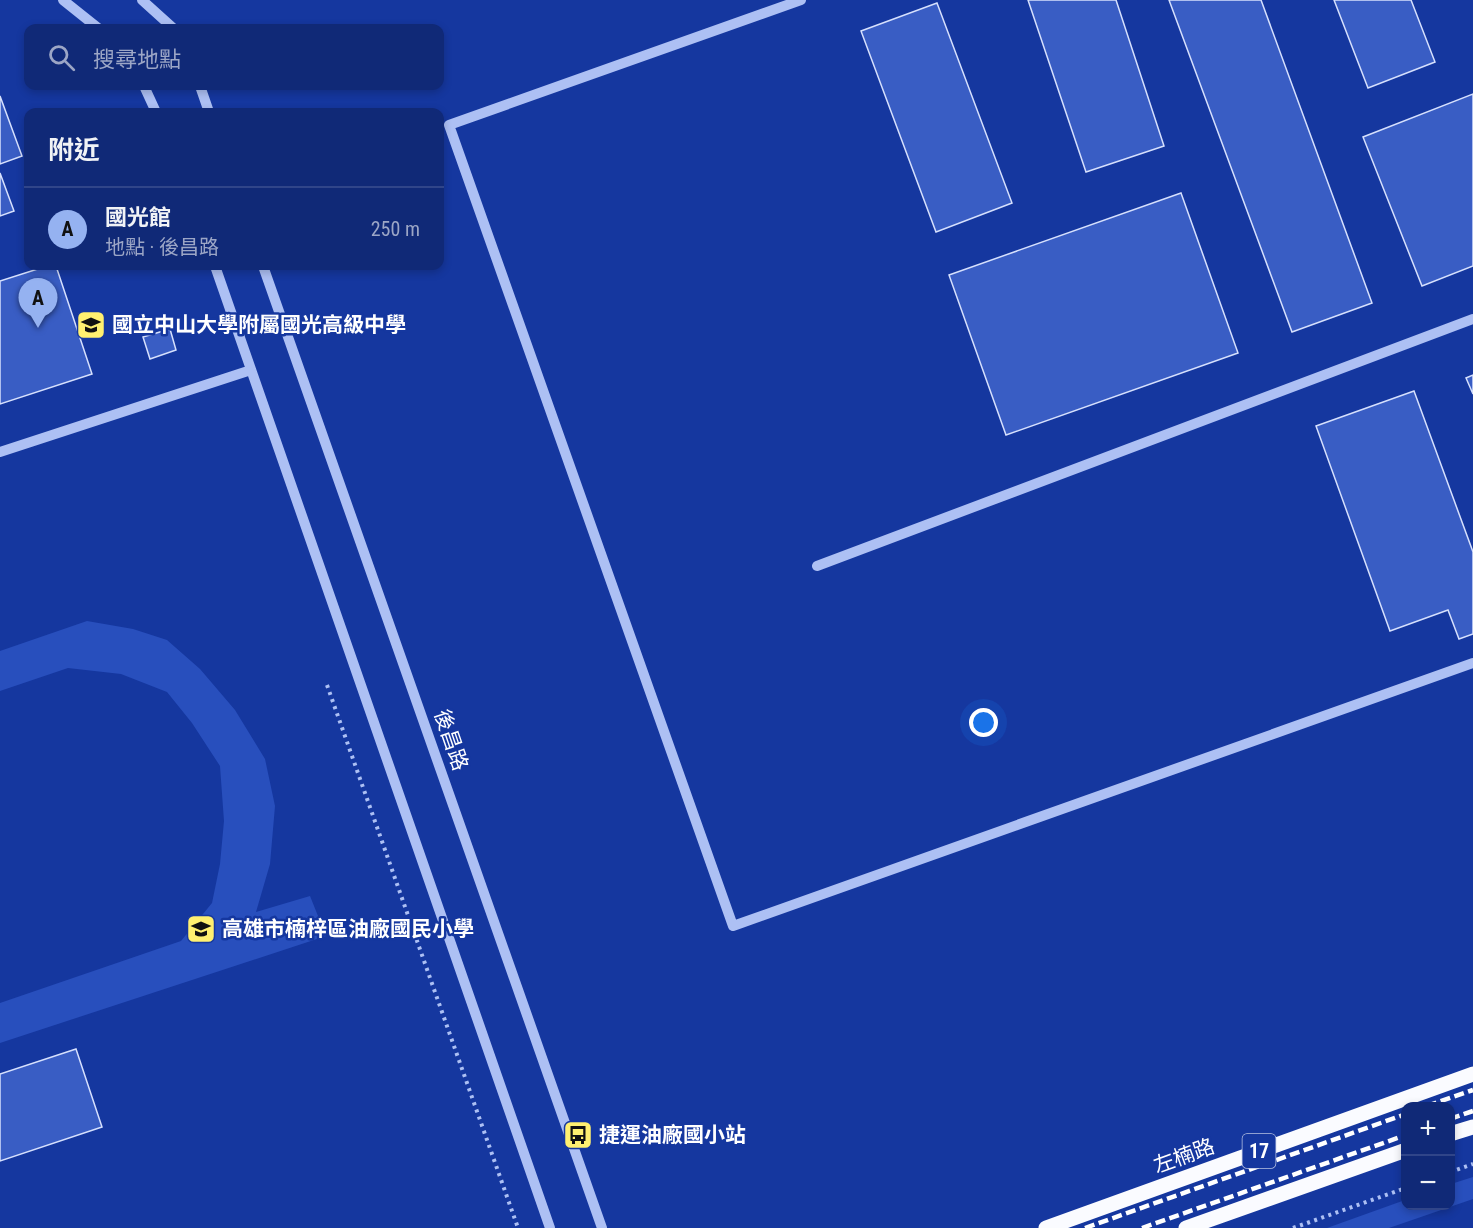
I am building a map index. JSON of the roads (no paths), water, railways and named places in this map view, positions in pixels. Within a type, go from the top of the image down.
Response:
[{"type":"main road","name":"左楠路","points":[[1046,1228],[1473,1074]]},
{"type":"main road","points":[[1455,1132],[1473,1126]]},
{"type":"main road","name":"17","points":[[1186,1228],[1401,1152]]},
{"type":"street","points":[[63,0],[93,24]]},
{"type":"street","points":[[142,0],[169,24]]},
{"type":"street","points":[[801,0],[449,125],[733,926],[1473,663]]},
{"type":"street","points":[[146,90],[154,108]]},
{"type":"street","points":[[201,90],[208,108]]},
{"type":"street","points":[[216,270],[550,1228]]},
{"type":"street","name":"後昌路","points":[[264,270],[602,1228]]},
{"type":"street","points":[[816,566],[1473,319]]},
{"type":"street","points":[[0,452],[251,370]]},
{"type":"railway","points":[[1438,1102],[1473,1090]]},
{"type":"railway","points":[[1455,1117],[1473,1111]]},
{"type":"railway","points":[[1085,1228],[1401,1116]]},
{"type":"railway","points":[[1142,1228],[1401,1137]]},
{"type":"place","name":"國立中山大學附屬國光高級中學","points":[[91,325]]},
{"type":"place","name":"國光館","points":[[38,328]]},
{"type":"place","name":"高雄市楠梓區油廠國民小學","points":[[201,929]]},
{"type":"place","name":"捷運油廠國小站","points":[[578,1135]]}]
